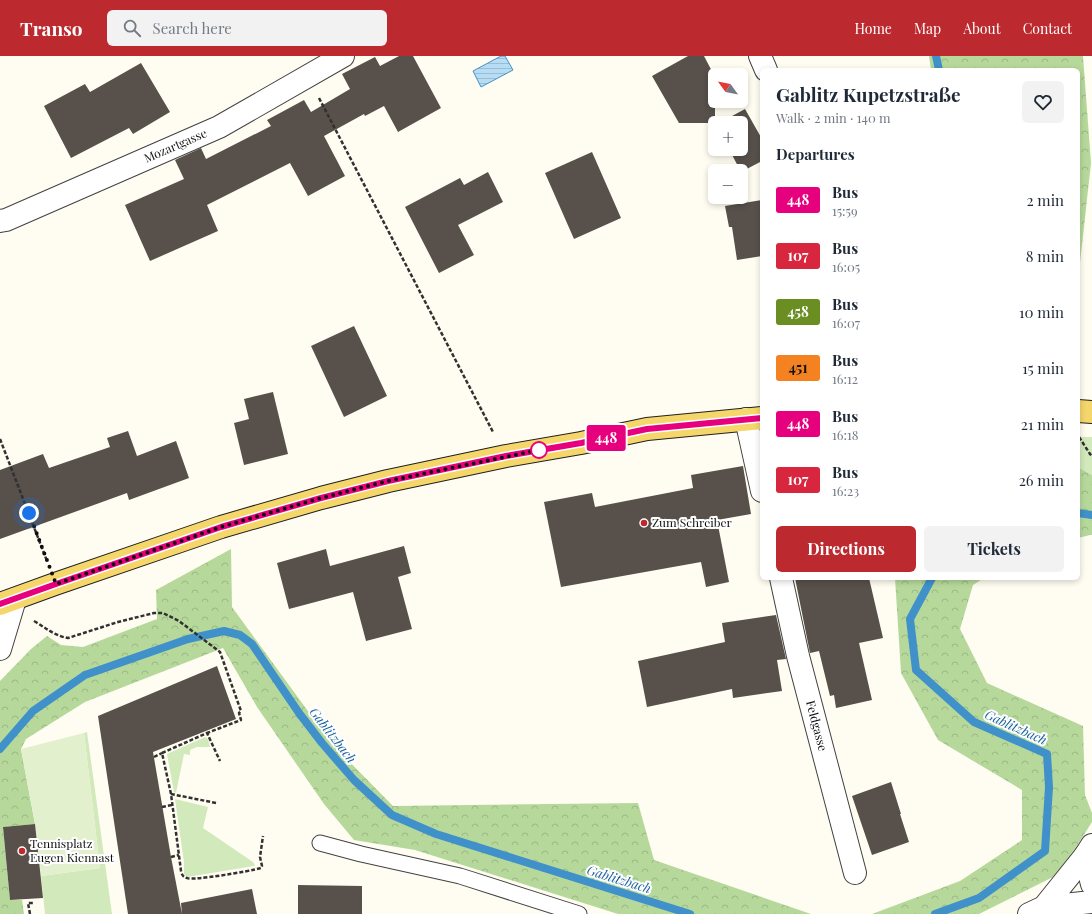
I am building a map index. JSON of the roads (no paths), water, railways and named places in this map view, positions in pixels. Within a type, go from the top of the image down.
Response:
[{"type":"main road","points":[[1080,411],[1092,412]]},
{"type":"main road","points":[[8,601],[221,527],[388,481],[506,456],[581,443],[647,429],[754,418]]},
{"type":"street","name":"Mozartgasse","points":[[0,221],[6,220],[219,127],[344,56]]},
{"type":"street","points":[[760,56],[765,68]]},
{"type":"street","points":[[754,418],[760,473]]},
{"type":"street","name":"Feldgasse","points":[[781,580],[798,656],[855,873]]},
{"type":"street","points":[[0,648],[8,601]]},
{"type":"street","points":[[1089,850],[1092,884]]},
{"type":"street","points":[[1036,910],[1089,850]]},
{"type":"street","points":[[1036,910],[1092,902]]},
{"type":"lane","points":[[320,843],[361,854],[460,876],[579,914]]},
{"type":"water","points":[[501,56],[505,56],[513,70],[481,87],[473,71]]},
{"type":"waterway","points":[[936,56],[939,68]]},
{"type":"waterway","name":"Gablitzbach","points":[[1080,513],[1092,515]]},
{"type":"waterway","name":"Gablitzbach","points":[[931,580],[910,619],[916,670],[974,722],[1047,754],[1049,787],[1045,851],[979,898],[935,914]]},
{"type":"waterway","name":"Gablitzbach","points":[[0,749],[33,711],[85,675],[188,639],[224,631],[240,635],[252,644],[299,713],[322,743],[354,780],[392,815],[436,834],[690,914]]},
{"type":"place","name":"Zum Schreiber","points":[[644,523]]},
{"type":"place","name":"Tennisplatz Eugen Kiennast","points":[[22,851]]}]
